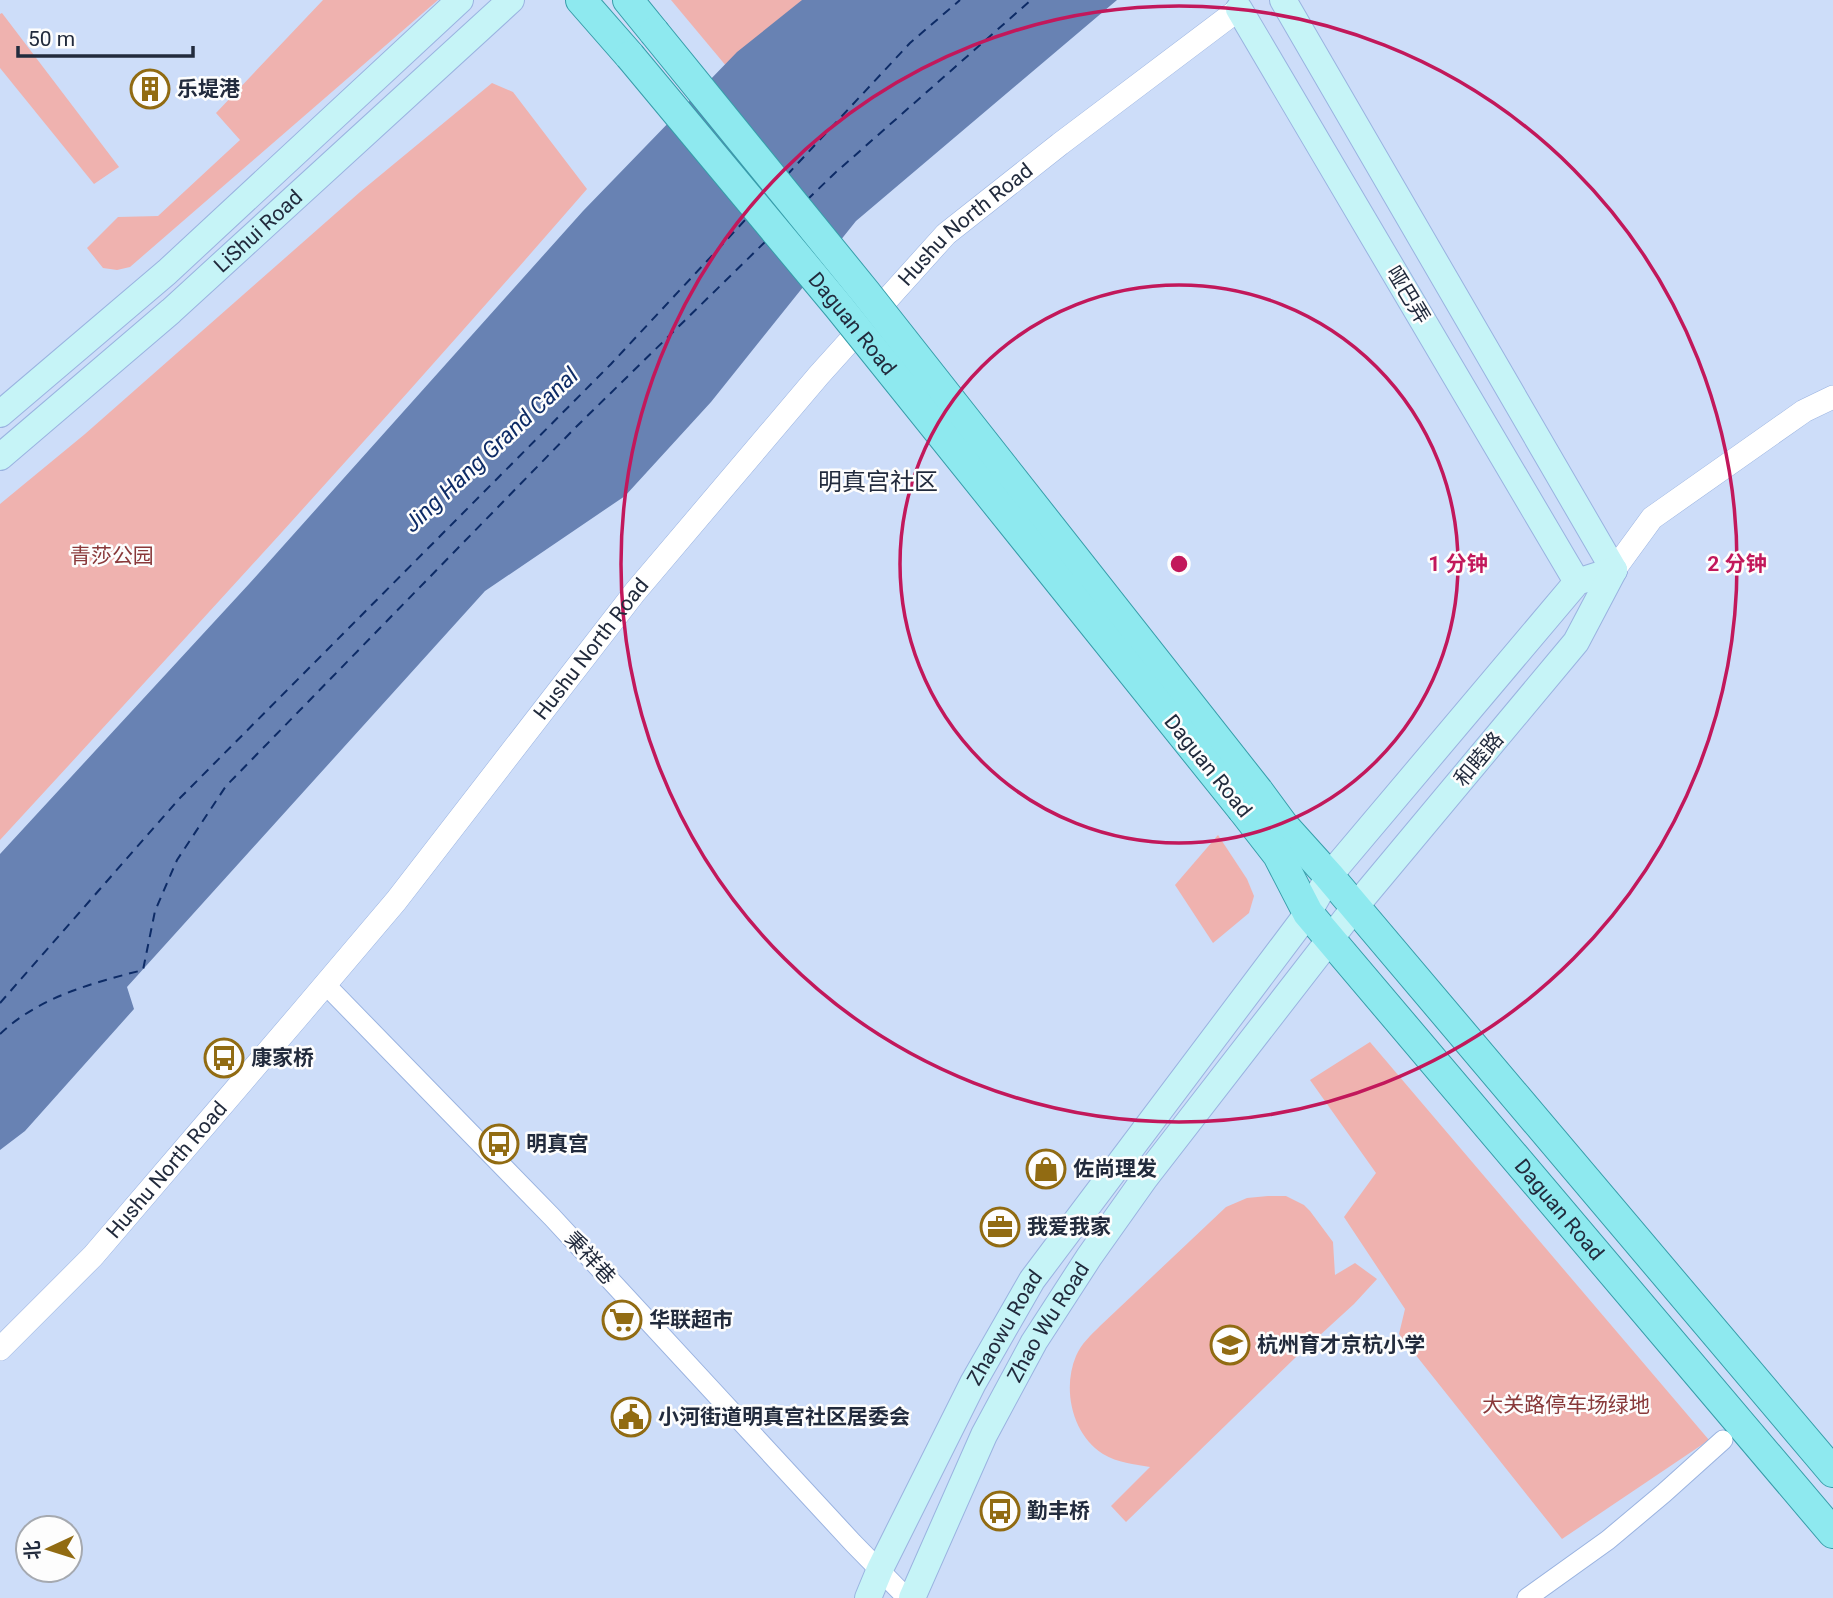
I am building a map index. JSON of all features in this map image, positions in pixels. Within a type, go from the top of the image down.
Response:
[{"type":"main road","name":"LiShui Road","points":[[0,414],[167,272],[460,0]]},
{"type":"main road","name":"LiShui Road","points":[[0,457],[171,312],[511,0]]},
{"type":"main road","name":"Daguan Road","points":[[581,0],[1250,800],[1283,825],[1329,876],[1833,1472]]},
{"type":"main road","name":"Daguan Road","points":[[628,0],[866,293],[1250,800],[1308,913],[1833,1533]]},
{"type":"main road","name":"哑巴弄","points":[[1283,0],[1614,570]]},
{"type":"main road","name":"哑巴弄","points":[[1248,3],[1577,582]]},
{"type":"main road","points":[[1577,582],[1614,570]]},
{"type":"main road","name":"和睦路","points":[[1330,939],[1576,642],[1614,570]]},
{"type":"main road","name":"和睦路","points":[[1308,913],[1329,876],[1577,582]]},
{"type":"main road","name":"Zhaowu Road","points":[[868,1598],[973,1383],[1032,1280],[1308,913]]},
{"type":"main road","name":"Zhao Wu Road","points":[[909,1598],[984,1435],[1034,1342],[1145,1178],[1330,939]]},
{"type":"street","name":"Hushu North Road","points":[[0,1349],[93,1256],[396,901],[643,582],[819,375],[946,234],[1060,144],[1248,3]]},
{"type":"street","name":"和睦路","points":[[1614,570],[1652,518],[1804,411],[1833,397]]},
{"type":"street","name":"秉祥巷","points":[[325,984],[552,1217],[853,1543],[909,1598]]},
{"type":"street","points":[[1528,1598],[1608,1540],[1723,1440]]},
{"type":"green space","points":[[323,0],[438,0],[130,267],[117,270],[103,268],[87,248],[118,217],[158,216],[240,140],[216,113]]},
{"type":"green space","points":[[671,0],[822,0],[732,73]]},
{"type":"green space","points":[[2,13],[119,167],[94,184],[0,68]]},
{"type":"green space","name":"青莎公园","points":[[492,83],[513,92],[587,189],[369,435],[0,840],[0,504],[85,434],[360,192]]},
{"type":"green space","points":[[1218,835],[1247,879],[1254,896],[1249,913],[1213,943],[1175,885]]},
{"type":"green space","name":"大关路停车场绿地","points":[[1370,1042],[1709,1440],[1562,1539],[1399,1334],[1405,1309],[1344,1217],[1376,1173],[1310,1080]]},
{"type":"green space","points":[[1286,1196],[1310,1211],[1333,1242],[1335,1275],[1355,1263],[1377,1279],[1126,1522],[1111,1506],[1150,1467],[1109,1457],[1092,1445],[1084,1435],[1077,1423],[1070,1396],[1076,1356],[1097,1329],[1226,1207],[1247,1198]]},
{"type":"water","name":"Jing Hang Grand Canal","points":[[802,0],[1117,0],[856,221],[711,402],[625,496],[485,591],[127,987],[134,1009],[25,1131],[0,1150],[0,854],[249,584],[583,211],[737,52]]},
{"type":"ferry route","points":[[787,175],[910,43],[960,0]]},
{"type":"ferry route","points":[[807,200],[1031,0]]},
{"type":"ferry route","points":[[0,1003],[179,799],[611,364],[747,218]]},
{"type":"ferry route","points":[[0,1034],[15,1021],[49,1001],[86,986],[143,970],[155,911],[177,860],[226,786],[576,427],[766,241]]},
{"type":"place","name":"乐堤港","points":[[150,89]]},
{"type":"place","name":"康家桥","points":[[224,1058]]},
{"type":"place","name":"明真宫","points":[[499,1144]]},
{"type":"place","name":"佐尚理发","points":[[1046,1169]]},
{"type":"place","name":"我爱我家","points":[[1000,1227]]},
{"type":"place","name":"华联超市","points":[[622,1320]]},
{"type":"place","name":"杭州育才京杭小学","points":[[1230,1345]]},
{"type":"place","name":"小河街道明真宫社区居委会","points":[[631,1417]]},
{"type":"place","name":"勤丰桥","points":[[1000,1511]]},
{"type":"district","name":"明真宫社区","points":[[878,482]]}]
